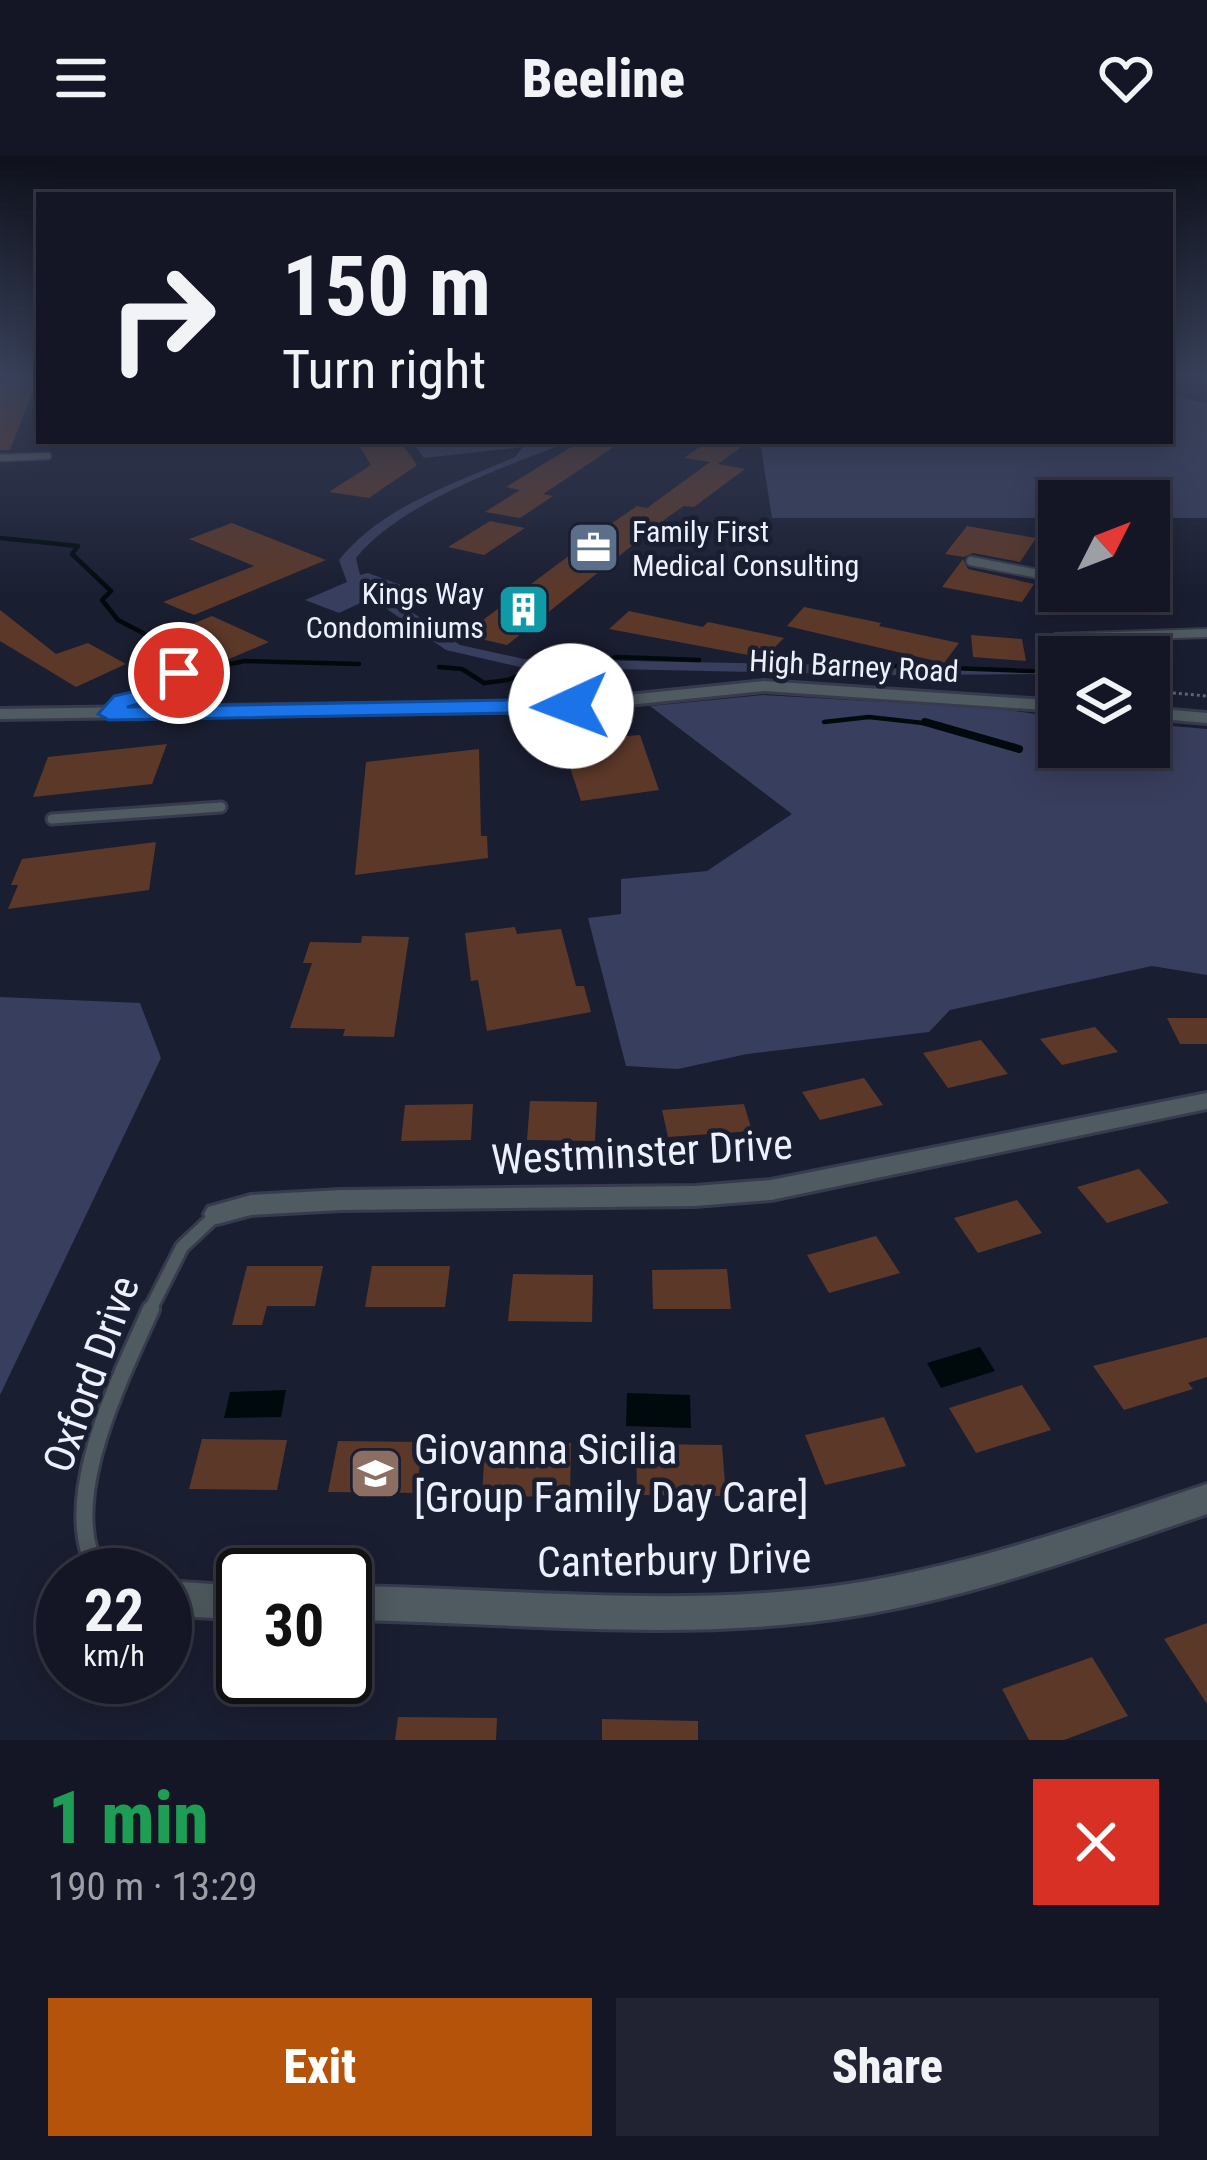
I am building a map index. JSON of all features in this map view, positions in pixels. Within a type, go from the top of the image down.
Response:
[{"type":"street","name":"High Barney Road","points":[[0,714],[571,706],[764,686],[1038,705]]},
{"type":"street","points":[[1170,715],[1207,718]]},
{"type":"street","name":"Westminster Drive","points":[[218,1214],[251,1204],[341,1200],[694,1196],[771,1190],[1207,1101]]},
{"type":"street","name":"Canterbury Drive","points":[[372,1605],[641,1613],[797,1606],[922,1589],[1207,1499]]},
{"type":"lane","points":[[0,458],[48,456]]},
{"type":"lane","points":[[971,560],[1038,574]]},
{"type":"lane","points":[[1116,636],[1207,633]]},
{"type":"lane","points":[[109,714],[122,700],[163,693],[180,682],[179,673],[170,668],[148,665]]},
{"type":"lane","points":[[52,818],[221,807]]},
{"type":"lane","name":"Oxford Drive","points":[[86,1548],[83,1502],[160,1285],[182,1247],[218,1214]]},
{"type":"path","points":[[1170,693],[1207,696]]},
{"type":"shaded area","points":[[417,449],[506,449],[424,458]]},
{"type":"shaded area","points":[[521,449],[551,449],[426,503],[375,538],[356,558],[360,575],[368,573],[401,585],[384,593],[460,645],[524,659],[1038,669],[1038,674],[520,667],[446,650],[371,598],[339,613],[305,600],[347,582],[339,560],[376,525],[420,498],[515,457]]},
{"type":"shaded area","points":[[761,449],[1207,449],[1207,518],[1170,518],[1170,480],[1038,480],[1038,518],[772,518]]},
{"type":"shaded area","points":[[763,695],[1038,714],[1038,768],[1170,768],[1170,726],[1207,729],[1207,975],[1152,966],[950,1010],[929,1032],[747,1054],[678,1069],[626,1066],[588,918],[621,914],[621,879],[707,871],[792,814],[650,706]]},
{"type":"shaded area","points":[[0,997],[140,1003],[161,1058],[0,1395]]},
{"type":"shaded area","points":[[980,1347],[995,1371],[941,1388],[927,1363]]},
{"type":"shaded area","points":[[286,1390],[281,1417],[224,1418],[230,1392]]},
{"type":"shaded area","points":[[627,1393],[690,1395],[691,1428],[626,1426]]},
{"type":"building","points":[[361,449],[406,449],[417,465],[369,498],[329,492],[371,465]]},
{"type":"building","points":[[568,449],[611,449],[543,494],[553,496],[520,518],[485,512],[520,490],[506,487]]},
{"type":"building","points":[[697,449],[739,449],[718,464],[745,469],[694,507],[684,506],[668,517],[507,645],[463,635],[618,519],[637,506],[647,508],[710,462],[684,458]]},
{"type":"building","points":[[490,521],[525,528],[484,555],[448,547]]},
{"type":"building","points":[[232,523],[326,560],[194,615],[163,602],[254,566],[189,539]]},
{"type":"building","points":[[967,526],[1036,538],[1020,562],[973,553],[964,557],[945,554]]},
{"type":"building","points":[[963,559],[968,569],[1034,584],[1022,602],[942,587]]},
{"type":"building","points":[[804,607],[959,643],[944,663],[787,626]]},
{"type":"building","points":[[0,610],[56,654],[88,643],[126,664],[76,687],[0,641]]},
{"type":"building","points":[[629,611],[784,638],[764,658],[609,629]]},
{"type":"building","points":[[212,616],[269,642],[229,659],[170,633]]},
{"type":"building","points":[[971,635],[1022,639],[1026,661],[973,657]]},
{"type":"building","points":[[602,734],[603,738],[640,735],[659,790],[581,801],[560,737]]},
{"type":"building","points":[[167,744],[152,784],[33,797],[48,757]]},
{"type":"building","points":[[479,749],[481,836],[487,836],[488,858],[355,875],[366,762]]},
{"type":"building","points":[[156,842],[149,890],[8,909],[22,859]]},
{"type":"building","points":[[515,927],[517,934],[561,929],[576,986],[584,986],[591,1012],[487,1031],[478,980],[471,981],[465,933]]},
{"type":"building","points":[[362,936],[409,937],[394,1037],[343,1036],[345,1029],[290,1028],[312,963],[303,963],[310,942],[361,943]]},
{"type":"building","points":[[1167,1018],[1207,1018],[1207,1044],[1180,1044]]},
{"type":"building","points":[[1095,1027],[1118,1052],[1062,1065],[1040,1039]]},
{"type":"building","points":[[981,1040],[1008,1074],[948,1088],[923,1053]]},
{"type":"building","points":[[864,1078],[883,1105],[820,1120],[802,1092]]},
{"type":"building","points":[[530,1101],[597,1102],[595,1141],[527,1140]]},
{"type":"building","points":[[473,1104],[471,1140],[401,1141],[405,1105]]},
{"type":"building","points":[[744,1104],[752,1131],[668,1137],[662,1110]]},
{"type":"building","points":[[1139,1169],[1169,1203],[1107,1223],[1077,1187]]},
{"type":"building","points":[[1017,1200],[1042,1233],[978,1253],[954,1218]]},
{"type":"building","points":[[876,1236],[900,1273],[829,1293],[807,1255]]},
{"type":"building","points":[[247,1266],[323,1266],[315,1306],[267,1306],[262,1325],[232,1325]]},
{"type":"building","points":[[372,1266],[450,1266],[445,1307],[365,1307]]},
{"type":"building","points":[[727,1269],[731,1309],[653,1309],[652,1270]]},
{"type":"building","points":[[513,1274],[593,1275],[592,1322],[508,1321]]},
{"type":"building","points":[[1207,1337],[1207,1377],[1188,1383],[1193,1389],[1124,1410],[1093,1366]]},
{"type":"building","points":[[1022,1385],[1051,1430],[976,1453],[949,1408]]},
{"type":"building","points":[[884,1417],[906,1466],[825,1485],[805,1435]]},
{"type":"building","points":[[202,1439],[287,1440],[277,1490],[189,1489]]},
{"type":"building","name":"Giovanna Sicilia [Group Family Day Care]","points":[[338,1441],[423,1442],[416,1493],[328,1492]]},
{"type":"building","points":[[485,1443],[571,1443],[570,1496],[482,1497]]},
{"type":"building","points":[[636,1444],[722,1445],[726,1496],[637,1495]]},
{"type":"building","points":[[1207,1623],[1207,1704],[1164,1639]]},
{"type":"building","points":[[1092,1657],[1128,1716],[1064,1740],[1029,1740],[1002,1689]]},
{"type":"building","points":[[398,1717],[497,1718],[496,1740],[395,1740]]},
{"type":"building","points":[[602,1719],[698,1721],[698,1740],[602,1740]]},
{"type":"waterway","points":[[0,538],[78,546],[72,554],[111,591],[102,600],[118,620],[210,668],[245,661],[359,664]]},
{"type":"waterway","points":[[439,667],[462,669],[484,683],[508,680],[549,663],[584,667],[617,657],[699,660]]},
{"type":"waterway","points":[[814,663],[1033,671]]},
{"type":"waterway","points":[[824,722],[869,717],[932,724]]},
{"type":"waterway","points":[[925,722],[932,724]]},
{"type":"waterway","points":[[932,724],[941,725]]},
{"type":"waterway","points":[[932,724],[1019,749]]},
{"type":"place","name":"Family First Medical Consulting","points":[[593,548]]},
{"type":"place","name":"Kings Way Condominiums","points":[[523,610]]},
{"type":"place","name":"Giovanna Sicilia [Group Family Day Care]","points":[[375,1473]]},
{"type":"route","points":[[179,673],[180,682],[173,689],[122,700],[109,714],[571,706]]}]
